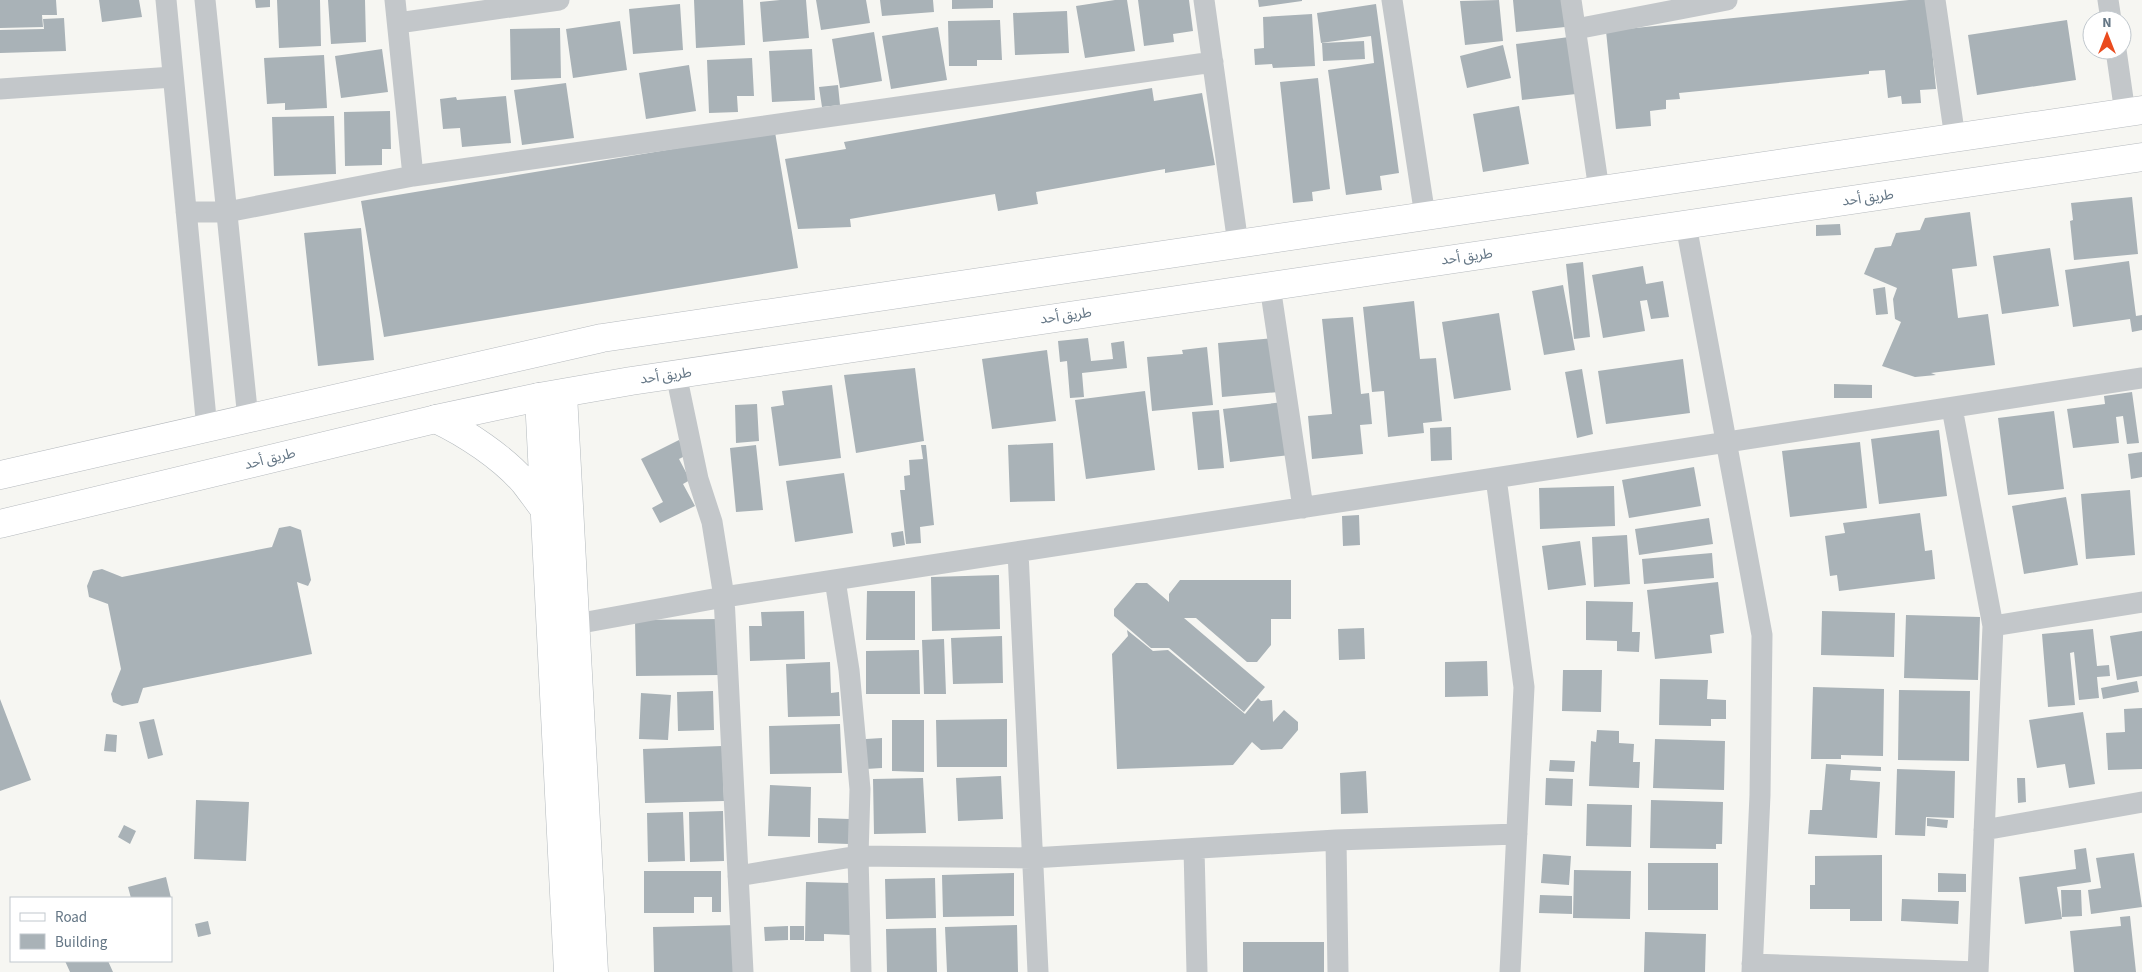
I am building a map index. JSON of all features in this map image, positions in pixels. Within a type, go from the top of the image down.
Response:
[{"type":"main road","points":[[0,476],[602,338],[2134,111]]},
{"type":"main road","name":"طريق أحد","points":[[0,524],[436,420],[551,396],[676,374],[2142,157]]},
{"type":"main road","points":[[551,396],[544,510],[568,972]]},
{"type":"main road","points":[[551,396],[576,624],[594,972]]},
{"type":"main road","points":[[436,420],[459,430],[497,459],[523,481],[544,510]]},
{"type":"street","points":[[166,0],[208,429]]},
{"type":"street","points":[[205,0],[248,420]]},
{"type":"street","points":[[395,0],[413,176]]},
{"type":"street","points":[[398,23],[559,0]]},
{"type":"street","points":[[1204,0],[1238,244]]},
{"type":"street","points":[[1392,0],[1425,216]]},
{"type":"street","points":[[1571,0],[1599,190]]},
{"type":"street","points":[[1576,29],[1727,0]]},
{"type":"street","points":[[1934,0],[1955,138]]},
{"type":"street","points":[[2119,60],[2134,111]]},
{"type":"street","points":[[186,212],[227,212],[413,176],[1212,62]]},
{"type":"street","points":[[0,89],[173,77]]},
{"type":"street","points":[[1686,225],[1762,635],[1760,795],[1752,968],[1978,972],[1993,626],[1952,408]]},
{"type":"street","points":[[1270,286],[1303,508]]},
{"type":"street","points":[[676,374],[698,479],[712,522],[724,597],[743,972]]},
{"type":"street","points":[[576,624],[724,597],[2142,378]]},
{"type":"street","points":[[1496,478],[1524,687],[1510,972]]},
{"type":"street","points":[[1018,552],[1038,972]]},
{"type":"street","points":[[835,580],[849,670],[860,789],[858,856],[861,972]]},
{"type":"street","points":[[1993,626],[2142,602]]},
{"type":"street","points":[[1984,830],[2142,802]]},
{"type":"street","points":[[738,876],[858,856],[1032,858],[1336,840],[1517,834]]},
{"type":"street","points":[[1336,840],[1338,972]]},
{"type":"street","points":[[1194,849],[1197,972]]},
{"type":"building","points":[[0,0],[56,0],[57,15],[42,15],[43,27],[0,28]]},
{"type":"building","points":[[99,0],[139,0],[142,17],[102,22]]},
{"type":"building","points":[[255,0],[270,0],[270,7],[256,8]]},
{"type":"building","points":[[277,0],[320,0],[321,46],[279,48]]},
{"type":"building","points":[[328,0],[365,0],[366,42],[331,44]]},
{"type":"building","points":[[694,0],[743,0],[745,45],[696,48]]},
{"type":"building","points":[[806,0],[809,38],[763,42],[760,2]]},
{"type":"building","points":[[816,0],[866,0],[870,23],[821,30]]},
{"type":"building","points":[[880,0],[933,0],[934,12],[882,16]]},
{"type":"building","points":[[952,0],[993,0],[993,8],[952,9]]},
{"type":"building","points":[[1127,0],[1135,51],[1085,58],[1076,6]]},
{"type":"building","points":[[1138,0],[1189,0],[1193,31],[1173,34],[1174,42],[1144,46]]},
{"type":"building","points":[[1258,0],[1302,0],[1302,1],[1259,7]]},
{"type":"building","points":[[1499,0],[1503,41],[1465,45],[1460,1]]},
{"type":"building","points":[[1513,0],[1563,0],[1565,27],[1516,32]]},
{"type":"building","points":[[1909,0],[1927,0],[1936,89],[1920,90],[1921,103],[1902,104],[1901,96],[1888,98],[1885,70],[1869,71],[1869,74],[1679,93],[1680,99],[1666,100],[1666,109],[1650,111],[1651,126],[1616,129],[1606,31]]},
{"type":"building","points":[[680,4],[683,50],[633,54],[629,9]]},
{"type":"building","points":[[1376,4],[1399,173],[1380,176],[1382,190],[1346,195],[1328,70],[1374,63],[1371,36],[1321,43],[1317,13]]},
{"type":"building","points":[[1067,11],[1069,53],[1015,55],[1013,13]]},
{"type":"building","points":[[1312,14],[1315,66],[1273,68],[1272,64],[1255,65],[1254,49],[1264,48],[1263,17]]},
{"type":"building","points":[[64,18],[66,51],[0,53],[0,30],[44,29],[43,19]]},
{"type":"building","points":[[1000,20],[1002,60],[977,60],[977,66],[949,66],[948,21]]},
{"type":"building","points":[[2067,20],[2076,80],[1977,95],[1968,35]]},
{"type":"building","points":[[620,21],[627,70],[573,78],[566,29]]},
{"type":"building","points":[[938,27],[947,80],[891,89],[882,36]]},
{"type":"building","points":[[560,28],[561,78],[511,80],[510,29]]},
{"type":"building","points":[[874,32],[882,81],[840,88],[832,39]]},
{"type":"building","points":[[1569,37],[1576,94],[1522,100],[1516,44]]},
{"type":"building","points":[[1364,41],[1365,59],[1323,61],[1322,43]]},
{"type":"building","points":[[1503,45],[1511,78],[1467,88],[1460,56]]},
{"type":"building","points":[[382,49],[388,92],[341,98],[335,56]]},
{"type":"building","points":[[812,49],[815,100],[772,102],[769,51]]},
{"type":"building","points":[[324,55],[327,108],[285,110],[285,103],[267,104],[264,58]]},
{"type":"building","points":[[752,58],[754,96],[737,96],[738,112],[709,113],[707,60]]},
{"type":"building","points":[[689,65],[696,111],[646,119],[639,73]]},
{"type":"building","points":[[1318,78],[1330,189],[1312,192],[1313,201],[1293,203],[1280,82]]},
{"type":"building","points":[[566,83],[574,138],[522,145],[514,90]]},
{"type":"building","points":[[838,85],[840,105],[822,107],[819,87]]},
{"type":"building","points":[[1152,88],[1154,101],[1202,93],[1215,165],[1165,173],[1165,169],[1036,192],[1038,204],[998,211],[995,194],[850,219],[851,227],[798,229],[785,159],[846,149],[844,142]]},
{"type":"building","points":[[506,96],[511,143],[462,147],[460,128],[443,129],[440,99],[456,97],[457,100]]},
{"type":"building","points":[[1519,106],[1529,164],[1483,172],[1473,114]]},
{"type":"building","points":[[390,111],[391,149],[382,149],[382,165],[345,166],[344,112]]},
{"type":"building","points":[[334,116],[336,174],[274,176],[272,117]]},
{"type":"building","points":[[775,132],[798,268],[384,337],[361,201]]},
{"type":"building","points":[[2132,197],[2138,254],[2074,260],[2070,221],[2073,220],[2071,203]]},
{"type":"building","points":[[1970,212],[1977,266],[1952,269],[1958,318],[1988,314],[1995,365],[1931,373],[1936,375],[1915,377],[1882,366],[1901,322],[1895,319],[1893,299],[1897,288],[1864,274],[1875,248],[1891,246],[1896,233],[1920,230],[1925,218]]},
{"type":"building","points":[[1840,224],[1841,235],[1816,236],[1816,225]]},
{"type":"building","points":[[361,228],[374,360],[318,366],[304,233]]},
{"type":"building","points":[[2050,248],[2059,306],[2002,314],[1993,256]]},
{"type":"building","points":[[2129,261],[2136,316],[2142,315],[2142,330],[2132,332],[2130,319],[2073,327],[2065,270]]},
{"type":"building","points":[[1583,262],[1590,337],[1574,339],[1566,264]]},
{"type":"building","points":[[1643,266],[1646,284],[1663,281],[1669,317],[1651,319],[1647,300],[1640,301],[1645,331],[1603,338],[1592,275]]},
{"type":"building","points":[[1563,285],[1575,350],[1544,355],[1532,291]]},
{"type":"building","points":[[1885,287],[1888,314],[1876,315],[1873,289]]},
{"type":"building","points":[[1414,301],[1420,359],[1436,358],[1442,421],[1423,423],[1424,433],[1388,437],[1384,391],[1372,392],[1363,307]]},
{"type":"building","points":[[1499,313],[1511,390],[1454,399],[1442,322]]},
{"type":"building","points":[[1353,317],[1361,394],[1369,393],[1372,424],[1360,425],[1363,454],[1312,459],[1308,416],[1332,414],[1322,319]]},
{"type":"building","points":[[1088,338],[1091,361],[1113,359],[1111,343],[1124,341],[1127,368],[1082,373],[1084,397],[1070,398],[1067,361],[1060,362],[1058,341]]},
{"type":"building","points":[[1275,338],[1279,392],[1222,397],[1218,343]]},
{"type":"building","points":[[1207,347],[1213,405],[1152,411],[1147,357],[1183,354],[1182,350]]},
{"type":"building","points":[[1047,350],[1056,421],[992,429],[982,359]]},
{"type":"building","points":[[1683,359],[1690,413],[1606,424],[1598,371]]},
{"type":"building","points":[[915,368],[924,441],[856,453],[844,375]]},
{"type":"building","points":[[1582,369],[1593,434],[1577,438],[1565,372]]},
{"type":"building","points":[[1834,384],[1872,385],[1872,398],[1834,398]]},
{"type":"building","points":[[832,385],[841,458],[779,466],[771,407],[784,405],[782,391]]},
{"type":"building","points":[[1145,391],[1155,470],[1086,479],[1075,400]]},
{"type":"building","points":[[2132,392],[2139,443],[2127,444],[2123,416],[2116,417],[2119,443],[2073,448],[2067,409],[2105,404],[2104,396]]},
{"type":"building","points":[[1284,402],[1290,455],[1230,462],[1223,409]]},
{"type":"building","points":[[757,404],[759,441],[736,443],[735,405]]},
{"type":"building","points":[[1219,410],[1224,468],[1198,470],[1192,412]]},
{"type":"building","points":[[2054,411],[2064,489],[2008,495],[1998,418]]},
{"type":"building","points":[[1451,427],[1452,460],[1431,461],[1430,428]]},
{"type":"building","points":[[1939,430],[1947,496],[1879,504],[1871,439]]},
{"type":"building","points":[[679,440],[687,455],[679,459],[690,480],[683,484],[695,506],[660,523],[652,508],[663,502],[641,459]]},
{"type":"building","points":[[1860,442],[1867,508],[1790,517],[1782,451]]},
{"type":"building","points":[[1053,443],[1055,501],[1010,502],[1008,445]]},
{"type":"building","points":[[756,445],[763,510],[736,512],[730,448]]},
{"type":"building","points":[[921,445],[926,445],[934,525],[920,527],[921,543],[906,544],[900,490],[905,490],[904,476],[910,475],[909,460],[923,459]]},
{"type":"building","points":[[2142,452],[2142,477],[2131,479],[2128,454]]},
{"type":"building","points":[[1694,467],[1701,506],[1629,518],[1622,480]]},
{"type":"building","points":[[844,473],[853,533],[795,542],[786,481]]},
{"type":"building","points":[[1614,486],[1615,526],[1540,529],[1539,488]]},
{"type":"building","points":[[2130,490],[2135,555],[2086,559],[2081,494]]},
{"type":"building","points":[[2066,497],[2078,565],[2024,574],[2012,506]]},
{"type":"building","points":[[1920,513],[1925,551],[1932,550],[1935,579],[1839,591],[1837,575],[1830,576],[1825,536],[1845,533],[1843,523]]},
{"type":"building","points":[[1359,515],[1360,545],[1343,546],[1342,516]]},
{"type":"building","points":[[1709,518],[1713,544],[1639,555],[1635,529]]},
{"type":"building","points":[[290,526],[301,530],[311,580],[308,586],[297,582],[312,654],[143,688],[138,703],[122,706],[113,702],[111,694],[121,669],[108,604],[89,597],[87,586],[93,571],[102,569],[122,577],[272,547],[279,528]]},
{"type":"building","points":[[903,531],[905,545],[893,547],[891,533]]},
{"type":"building","points":[[1627,535],[1630,584],[1594,587],[1592,537]]},
{"type":"building","points":[[1580,541],[1586,585],[1548,590],[1542,546]]},
{"type":"building","points":[[1712,553],[1714,578],[1644,584],[1642,559]]},
{"type":"building","points":[[999,575],[1000,629],[932,631],[931,577]]},
{"type":"building","points":[[1180,580],[1291,580],[1291,619],[1271,619],[1271,645],[1257,662],[1247,662],[1196,618],[1184,618],[1265,687],[1244,712],[1169,648],[1151,648],[1114,616],[1114,609],[1136,583],[1147,583],[1169,602],[1169,594]]},
{"type":"building","points":[[1718,582],[1724,633],[1710,635],[1712,653],[1655,659],[1647,590]]},
{"type":"building","points":[[867,591],[915,591],[915,640],[866,640]]},
{"type":"building","points":[[1586,601],[1633,602],[1632,632],[1640,632],[1639,652],[1617,651],[1617,641],[1586,640]]},
{"type":"building","points":[[804,611],[805,659],[750,661],[749,626],[762,626],[761,612]]},
{"type":"building","points":[[1822,611],[1895,613],[1894,657],[1821,655]]},
{"type":"building","points":[[1906,615],[1980,617],[1978,680],[1904,678]]},
{"type":"building","points":[[719,619],[719,675],[636,676],[635,620]]},
{"type":"building","points":[[1364,628],[1365,659],[1339,660],[1338,629]]},
{"type":"building","points":[[2093,629],[2097,666],[2109,665],[2110,676],[2097,677],[2099,698],[2079,700],[2074,652],[2070,653],[2075,705],[2048,707],[2042,634]]},
{"type":"building","points":[[1127,630],[1153,651],[1168,650],[1245,714],[1258,698],[1261,701],[1272,700],[1273,722],[1284,710],[1298,722],[1298,730],[1282,749],[1261,750],[1252,742],[1233,765],[1117,769],[1112,654],[1128,636]]},
{"type":"building","points":[[2142,631],[2142,676],[2117,680],[2110,636]]},
{"type":"building","points":[[1002,636],[1003,683],[953,684],[951,638]]},
{"type":"building","points":[[944,639],[946,694],[924,694],[922,640]]},
{"type":"building","points":[[919,650],[920,694],[866,694],[866,651]]},
{"type":"building","points":[[1487,661],[1488,696],[1445,697],[1445,662]]},
{"type":"building","points":[[830,662],[831,693],[839,692],[840,716],[788,717],[786,664]]},
{"type":"building","points":[[1563,670],[1602,670],[1601,712],[1562,711]]},
{"type":"building","points":[[1660,679],[1708,680],[1707,699],[1726,700],[1726,719],[1711,719],[1711,726],[1659,725]]},
{"type":"building","points":[[2137,681],[2139,692],[2103,699],[2101,688]]},
{"type":"building","points":[[1813,687],[1884,689],[1883,756],[1841,755],[1841,759],[1811,759]]},
{"type":"building","points":[[1899,690],[1970,691],[1969,761],[1898,760]]},
{"type":"building","points":[[713,691],[714,730],[678,731],[677,692]]},
{"type":"building","points":[[641,693],[671,695],[668,740],[639,739]]},
{"type":"building","points":[[0,699],[31,780],[0,791]]},
{"type":"building","points":[[2142,708],[2142,769],[2108,770],[2106,733],[2125,732],[2124,709]]},
{"type":"building","points":[[2083,712],[2095,784],[2069,788],[2065,764],[2037,768],[2029,720]]},
{"type":"building","points":[[154,719],[163,755],[148,759],[139,722]]},
{"type":"building","points":[[1007,719],[1007,767],[937,767],[936,720]]},
{"type":"building","points":[[892,720],[924,720],[924,772],[892,771]]},
{"type":"building","points":[[840,724],[842,773],[770,774],[769,726]]},
{"type":"building","points":[[1597,730],[1619,731],[1619,743],[1634,744],[1633,762],[1640,762],[1639,788],[1589,786],[1591,741],[1596,742]]},
{"type":"building","points":[[106,734],[117,735],[116,752],[104,751]]},
{"type":"building","points":[[882,738],[882,768],[866,769],[866,739]]},
{"type":"building","points":[[1655,739],[1725,741],[1724,790],[1653,788]]},
{"type":"building","points":[[722,746],[724,801],[645,803],[643,749]]},
{"type":"building","points":[[1550,760],[1575,761],[1574,772],[1549,771]]},
{"type":"building","points":[[1826,764],[1881,767],[1881,771],[1851,770],[1850,780],[1880,782],[1877,838],[1808,834],[1810,810],[1822,810]]},
{"type":"building","points":[[1897,769],[1955,771],[1954,818],[1926,817],[1925,836],[1895,835]]},
{"type":"building","points":[[1366,771],[1368,813],[1341,814],[1340,773]]},
{"type":"building","points":[[1001,776],[1003,819],[958,821],[956,778]]},
{"type":"building","points":[[923,778],[926,833],[874,834],[873,779]]},
{"type":"building","points":[[1546,778],[1573,779],[1572,806],[1545,805]]},
{"type":"building","points":[[2017,778],[2025,778],[2026,802],[2018,803]]},
{"type":"building","points":[[770,785],[811,787],[810,837],[768,836]]},
{"type":"building","points":[[196,800],[249,802],[246,861],[194,859]]},
{"type":"building","points":[[1651,800],[1723,802],[1722,844],[1716,844],[1716,849],[1650,848]]},
{"type":"building","points":[[1587,804],[1632,805],[1631,847],[1586,846]]},
{"type":"building","points":[[723,811],[724,861],[690,862],[689,812]]},
{"type":"building","points":[[683,812],[685,861],[648,862],[647,813]]},
{"type":"building","points":[[818,818],[850,819],[849,844],[818,843]]},
{"type":"building","points":[[1927,818],[1948,820],[1947,828],[1927,826]]},
{"type":"building","points":[[124,825],[136,831],[130,844],[118,837]]},
{"type":"building","points":[[2086,848],[2091,882],[2057,887],[2062,919],[2025,924],[2019,877],[2076,869],[2074,850]]},
{"type":"building","points":[[2134,853],[2142,907],[2091,914],[2088,890],[2101,888],[2096,858]]},
{"type":"building","points":[[1543,854],[1571,856],[1569,885],[1541,883]]},
{"type":"building","points":[[1882,855],[1882,921],[1850,921],[1850,909],[1810,909],[1810,885],[1815,885],[1815,856]]},
{"type":"building","points":[[1648,863],[1718,863],[1718,910],[1648,910]]},
{"type":"building","points":[[1574,870],[1631,871],[1630,919],[1573,918]]},
{"type":"building","points":[[644,871],[721,871],[721,912],[712,912],[712,897],[694,897],[694,913],[644,913]]},
{"type":"building","points":[[1014,873],[1014,916],[943,917],[942,875]]},
{"type":"building","points":[[1938,873],[1966,874],[1966,892],[1938,892]]},
{"type":"building","points":[[166,877],[171,897],[131,897],[128,887]]},
{"type":"building","points":[[935,878],[936,918],[886,919],[885,879]]},
{"type":"building","points":[[806,882],[851,883],[850,935],[824,934],[824,941],[805,941]]},
{"type":"building","points":[[2061,890],[2081,890],[2082,916],[2062,917]]},
{"type":"building","points":[[1540,895],[1572,896],[1572,914],[1539,913]]},
{"type":"building","points":[[1902,899],[1959,901],[1958,924],[1901,921]]},
{"type":"building","points":[[2130,916],[2136,972],[2074,972],[2070,931],[2121,926],[2120,917]]},
{"type":"building","points":[[208,921],[211,934],[198,937],[195,924]]},
{"type":"building","points":[[737,925],[738,972],[654,972],[653,927]]},
{"type":"building","points":[[1017,925],[1018,972],[947,972],[945,927]]},
{"type":"building","points":[[788,926],[788,940],[765,941],[764,927]]},
{"type":"building","points":[[790,926],[804,926],[804,940],[790,940]]},
{"type":"building","points":[[936,928],[937,972],[887,972],[886,929]]},
{"type":"building","points":[[1645,932],[1706,934],[1705,972],[1644,972]]},
{"type":"building","points":[[1243,942],[1324,942],[1324,972],[1243,972]]},
{"type":"building","points":[[65,962],[108,962],[113,972],[70,972]]}]
